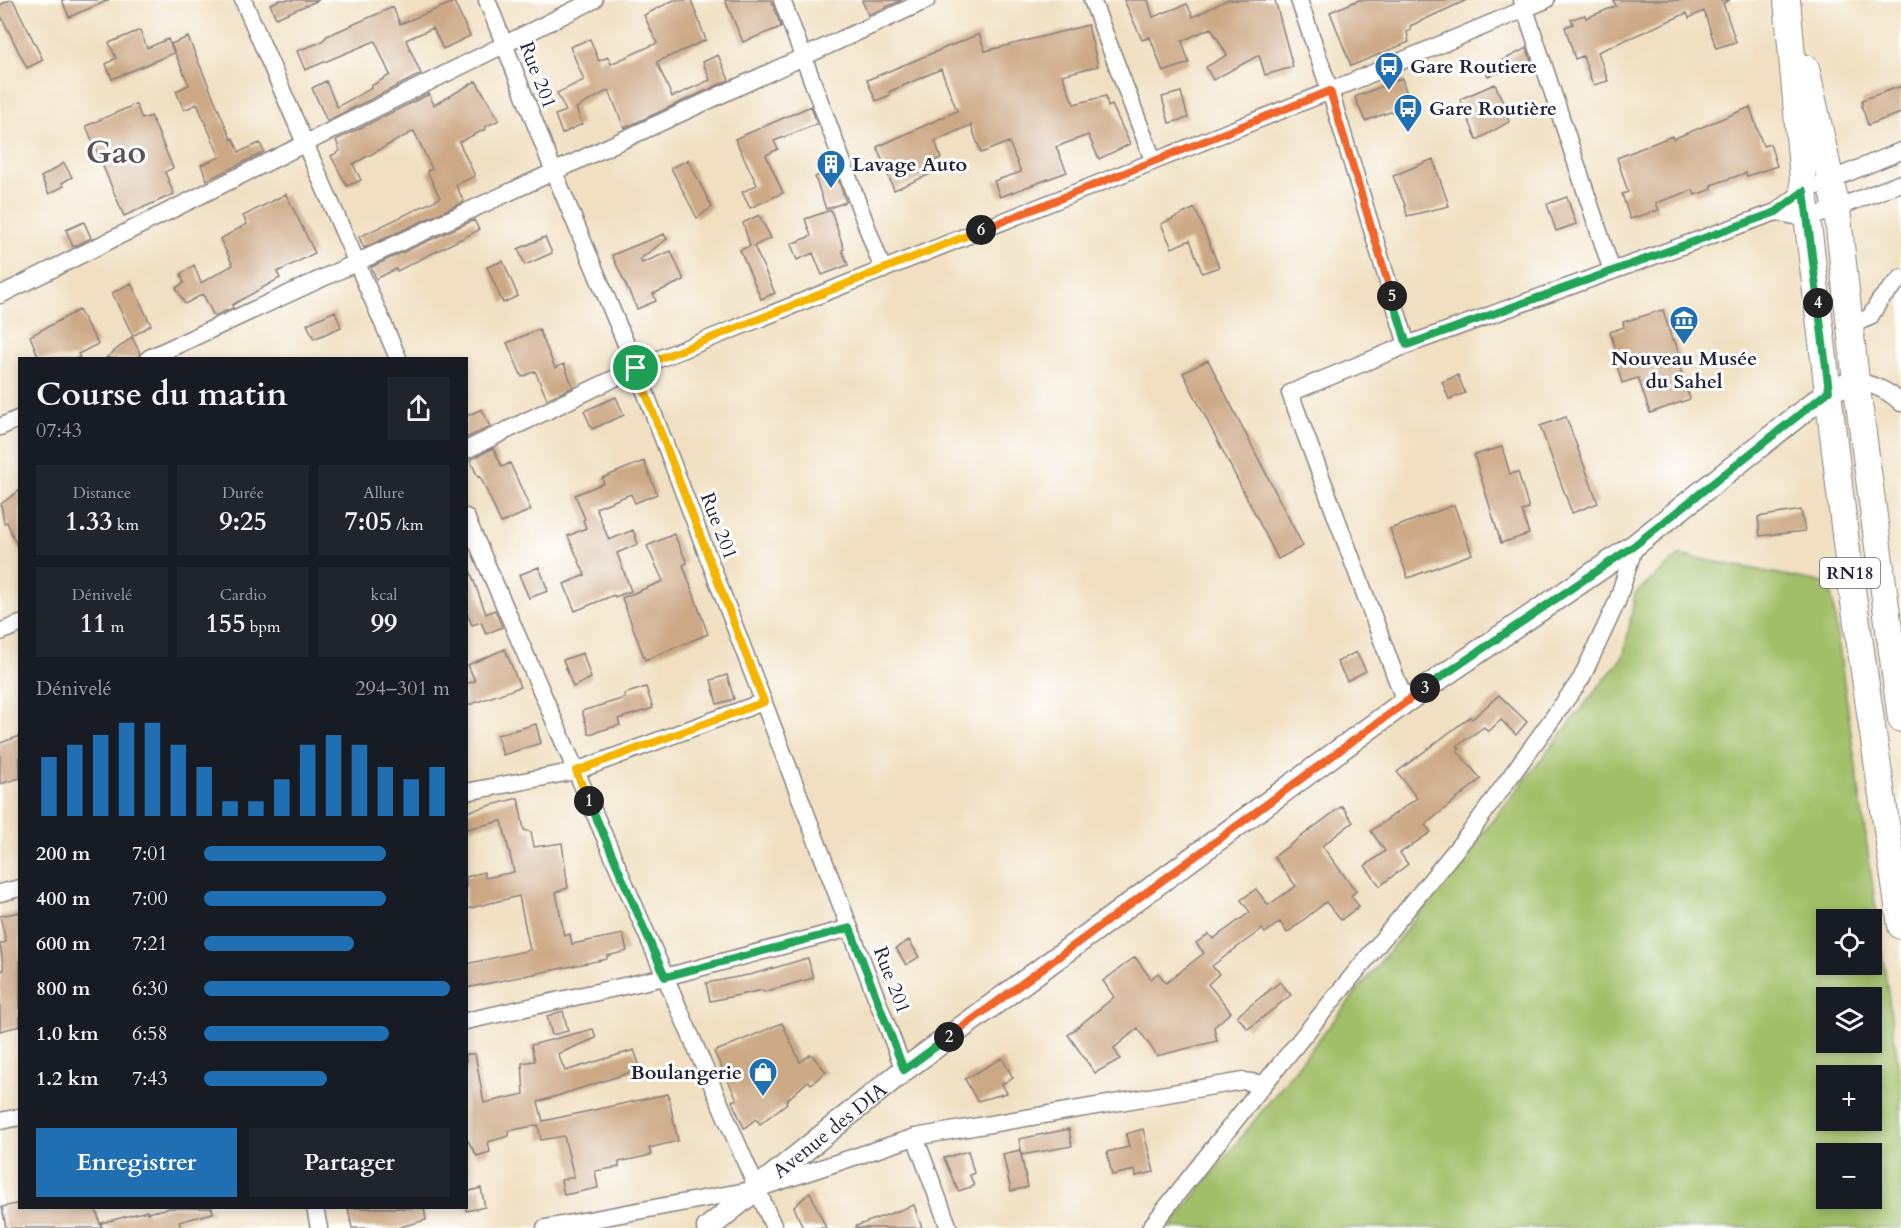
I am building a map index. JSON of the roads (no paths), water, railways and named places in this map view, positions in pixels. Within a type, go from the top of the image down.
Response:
[{"type":"main road","name":"RN18","points":[[1789,0],[1837,209],[1856,381],[1901,719]]},
{"type":"main road","name":"RN18","points":[[1789,0],[1804,191],[1849,568],[1901,926]]},
{"type":"street","points":[[243,0],[398,357]]},
{"type":"street","name":"Rue 201","points":[[488,0],[503,45],[554,172],[636,368],[904,1070]]},
{"type":"street","points":[[0,295],[594,0]]},
{"type":"street","points":[[782,0],[883,270]]},
{"type":"street","points":[[151,357],[927,0]]},
{"type":"street","points":[[1092,0],[1153,160]]},
{"type":"street","points":[[1299,0],[1330,91],[1407,345]]},
{"type":"street","points":[[468,449],[636,368],[1330,91],[1523,4],[1546,0]]},
{"type":"street","points":[[1523,4],[1612,271]]},
{"type":"street","points":[[1405,702],[1290,393],[1407,345],[1776,212],[1804,191],[1901,151]]},
{"type":"street","points":[[1776,212],[1808,219],[1901,183]]},
{"type":"street","points":[[1851,325],[1870,317],[1880,300],[1901,278]]},
{"type":"street","points":[[1856,381],[1874,385],[1891,394],[1901,403]]},
{"type":"street","name":"Avenue des DIA","points":[[708,1228],[904,1070],[1405,702],[1635,545],[1829,391],[1856,381]]},
{"type":"street","points":[[0,427],[18,419]]},
{"type":"street","points":[[468,522],[774,1228]]},
{"type":"street","points":[[1150,1228],[1264,1084],[1471,831],[1581,679],[1617,602],[1635,545]]},
{"type":"street","points":[[0,632],[18,625]]},
{"type":"street","points":[[468,792],[576,771],[764,702]]},
{"type":"street","points":[[0,892],[18,888]]},
{"type":"street","points":[[468,1021],[665,977],[850,928]]},
{"type":"street","points":[[545,1228],[756,1189],[915,1137],[1243,1081],[1264,1084]]},
{"type":"street","points":[[0,1121],[18,1117]]},
{"type":"street","points":[[915,1137],[949,1228]]},
{"type":"street","points":[[315,1209],[319,1228]]},
{"type":"place","name":"Gare Routiere","points":[[1389,92]]},
{"type":"place","name":"Gare Routière","points":[[1408,134]]},
{"type":"place","name":"Lavage Auto","points":[[831,190]]},
{"type":"place","name":"Nouveau Musée du Sahel","points":[[1684,346]]},
{"type":"place","name":"Boulangerie","points":[[763,1098]]},
{"type":"district","name":"Gao","points":[[116,153]]}]
